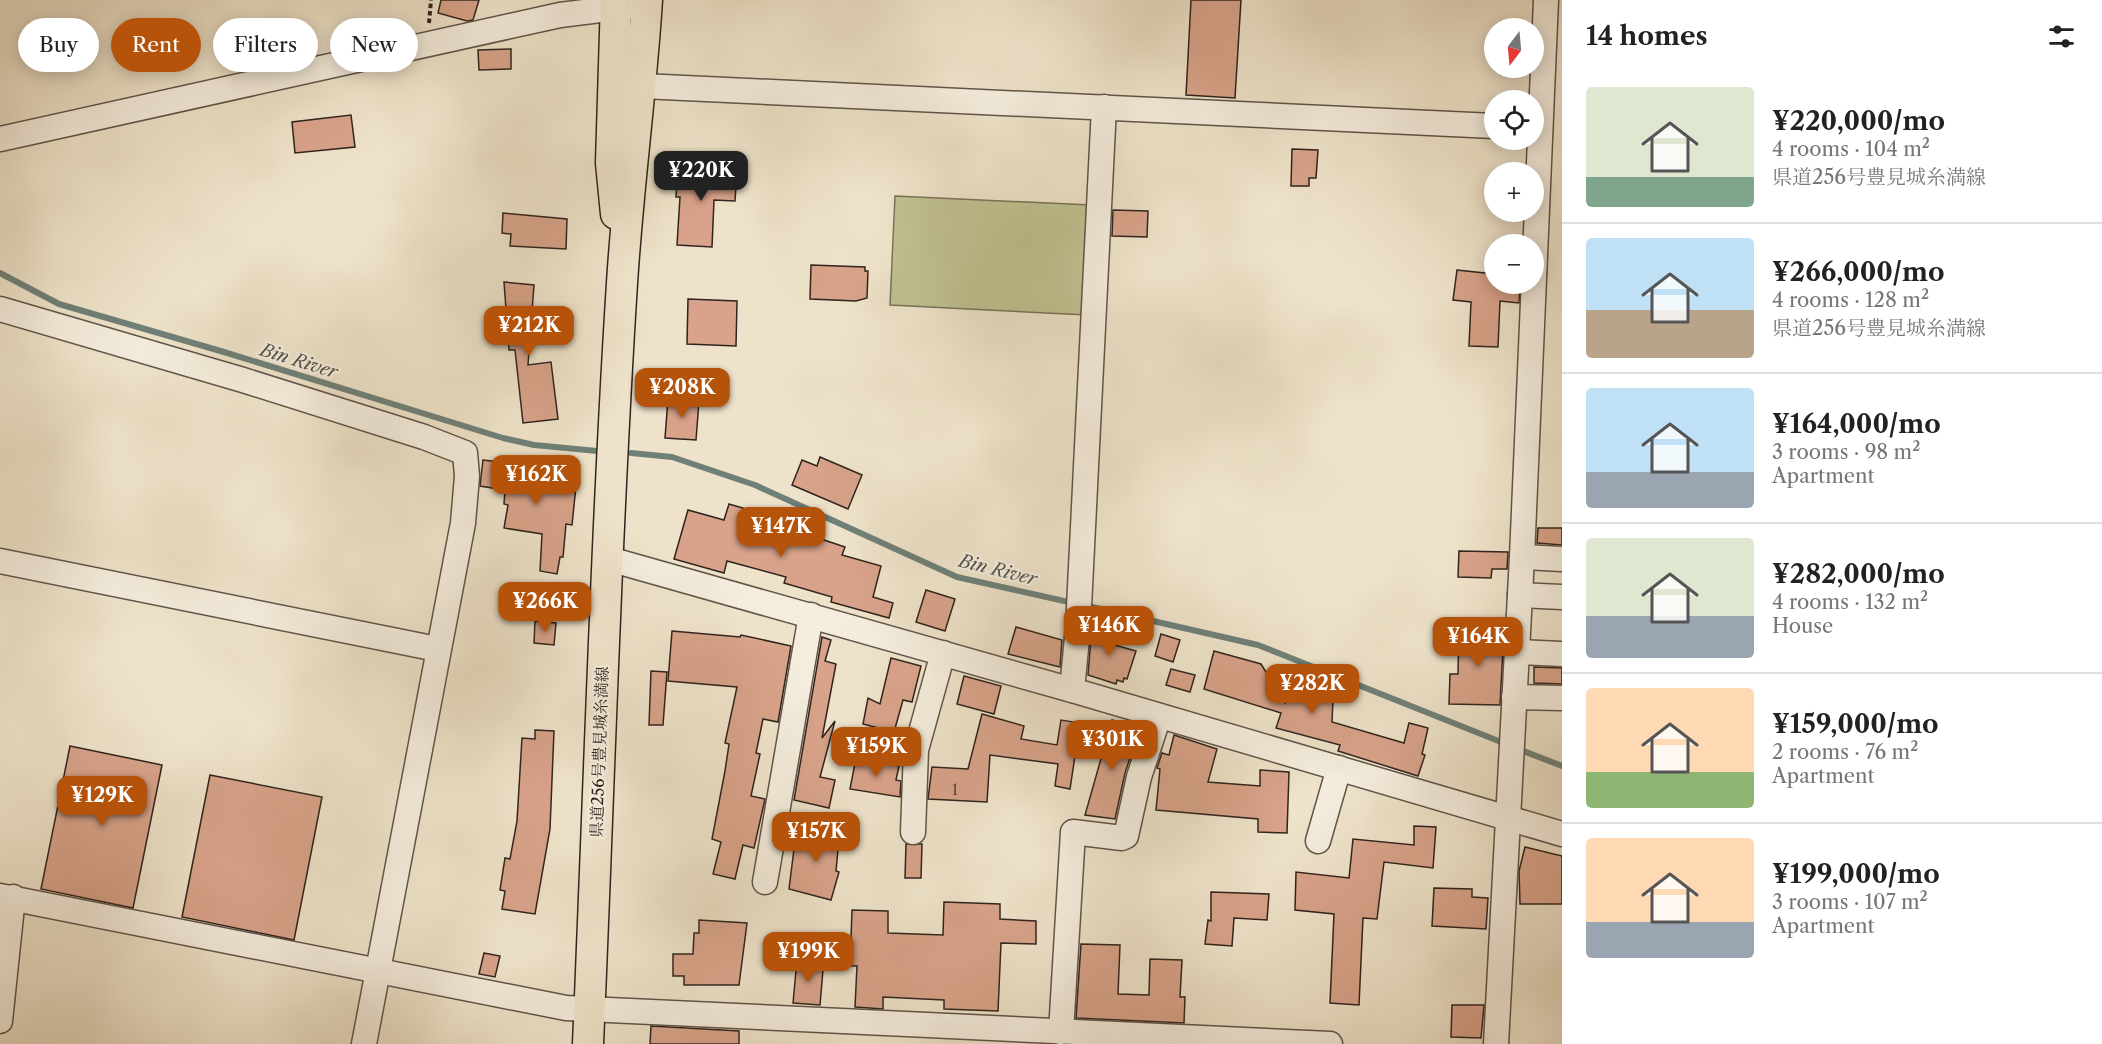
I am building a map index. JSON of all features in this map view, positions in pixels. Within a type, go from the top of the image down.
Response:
[{"type":"main road","name":"県道256号豊見城糸満線","points":[[588,1044],[622,279],[642,86],[647,2]]},
{"type":"main road","name":"県道256号豊見城糸満線","points":[[616,4],[611,163],[622,279]]},
{"type":"street","points":[[1496,1044],[1545,128],[1546,0]]},
{"type":"street","points":[[0,139],[560,15],[616,4],[647,2]]},
{"type":"street","points":[[642,86],[1484,126]]},
{"type":"street","points":[[1072,690],[1078,627],[1104,107]]},
{"type":"street","points":[[0,309],[243,380],[424,437],[465,453],[467,476],[463,523],[437,649],[364,1044]]},
{"type":"street","points":[[1522,557],[1562,559]]},
{"type":"street","points":[[609,559],[1072,690],[1508,816],[1562,834]]},
{"type":"street","points":[[0,561],[437,649]]},
{"type":"street","points":[[1520,595],[1562,597]]},
{"type":"street","points":[[765,882],[811,615]]},
{"type":"street","points":[[1517,652],[1562,654]]},
{"type":"street","points":[[913,832],[916,750],[943,653]]},
{"type":"street","points":[[1514,697],[1562,698]]},
{"type":"street","points":[[1061,1032],[1073,832],[1122,838],[1126,836],[1139,777],[1159,716]]},
{"type":"street","points":[[1318,841],[1339,768]]},
{"type":"street","points":[[0,1021],[7,897],[566,1008],[1012,1037],[1061,1032],[1330,1044]]},
{"type":"green space","points":[[895,196],[1091,205],[1086,315],[890,305]]},
{"type":"building","points":[[441,0],[479,0],[473,20],[467,21],[438,13]]},
{"type":"building","points":[[1191,0],[1241,0],[1235,98],[1186,95]]},
{"type":"building","points":[[511,49],[511,69],[479,70],[478,50]]},
{"type":"building","points":[[351,115],[355,147],[295,153],[292,122]]},
{"type":"building","points":[[1292,149],[1318,150],[1316,178],[1309,178],[1309,186],[1291,186]]},
{"type":"building","points":[[678,166],[737,170],[735,201],[714,200],[712,247],[677,245],[680,197],[676,197]]},
{"type":"building","points":[[1113,210],[1148,211],[1147,237],[1112,236]]},
{"type":"building","points":[[503,213],[567,219],[566,249],[510,246],[511,234],[502,233]]},
{"type":"building","points":[[811,265],[865,267],[865,271],[868,271],[867,298],[856,301],[810,299]]},
{"type":"building","points":[[1457,270],[1484,273],[1484,294],[1519,294],[1519,303],[1500,301],[1498,347],[1469,346],[1471,302],[1453,300]]},
{"type":"building","points":[[504,282],[534,285],[528,365],[551,362],[558,419],[523,423],[515,350],[509,350]]},
{"type":"building","points":[[688,299],[737,301],[736,346],[687,344]]},
{"type":"building","points":[[668,399],[699,401],[696,440],[665,438]]},
{"type":"building","points":[[820,457],[862,475],[848,509],[792,485],[802,460],[817,466]]},
{"type":"building","points":[[483,460],[498,462],[497,466],[577,476],[572,525],[566,524],[563,557],[560,557],[557,574],[540,571],[542,534],[504,528],[508,505],[504,504],[505,490],[480,486]]},
{"type":"building","points":[[729,504],[763,514],[760,527],[801,539],[803,533],[845,547],[842,555],[881,566],[873,597],[893,603],[889,618],[831,602],[832,597],[784,583],[786,577],[727,561],[724,573],[674,559],[688,510],[724,520]]},
{"type":"building","points":[[1538,528],[1562,528],[1562,545],[1537,543]]},
{"type":"building","points":[[1459,551],[1508,552],[1507,569],[1492,569],[1491,578],[1458,577]]},
{"type":"building","points":[[926,590],[955,599],[945,631],[916,622]]},
{"type":"building","points":[[535,621],[556,623],[554,645],[534,643]]},
{"type":"building","points":[[1099,622],[1116,627],[1111,644],[1136,651],[1127,679],[1124,678],[1123,682],[1117,680],[1116,684],[1088,675],[1091,638],[1094,639]]},
{"type":"building","points":[[1016,627],[1062,640],[1060,667],[1008,654]]},
{"type":"building","points":[[1459,628],[1504,629],[1500,705],[1449,704],[1450,674],[1458,674]]},
{"type":"building","points":[[672,631],[740,637],[741,635],[791,646],[778,722],[763,719],[756,753],[760,754],[751,796],[765,799],[754,848],[743,845],[735,879],[713,874],[721,842],[712,839],[729,744],[725,743],[737,687],[668,681]]},
{"type":"building","points":[[1161,634],[1180,640],[1173,662],[1155,656]]},
{"type":"building","points":[[822,637],[831,640],[825,661],[836,664],[822,738],[835,721],[820,777],[835,780],[829,808],[794,800]]},
{"type":"building","points":[[1214,651],[1261,664],[1285,703],[1290,684],[1333,699],[1332,722],[1404,743],[1409,723],[1428,728],[1422,754],[1425,755],[1418,776],[1338,751],[1340,745],[1276,728],[1281,713],[1204,689]]},
{"type":"building","points":[[891,658],[921,666],[912,702],[903,700],[894,732],[863,724],[868,698],[880,704]]},
{"type":"building","points":[[1534,667],[1562,668],[1562,684],[1534,683]]},
{"type":"building","points":[[1171,669],[1195,675],[1190,692],[1166,685]]},
{"type":"building","points":[[651,671],[667,672],[663,725],[649,725]]},
{"type":"building","points":[[964,676],[1001,686],[994,714],[957,704]]},
{"type":"building","points":[[982,714],[1024,726],[1021,739],[1057,745],[1061,720],[1080,723],[1070,789],[1055,786],[1058,764],[990,755],[987,802],[928,799],[932,767],[968,769]]},
{"type":"building","points":[[1112,720],[1140,728],[1125,773],[1115,819],[1085,815]]},
{"type":"building","points":[[535,730],[554,731],[550,829],[535,914],[502,909],[505,891],[500,890],[505,858],[510,859],[517,821],[522,738],[535,739]]},
{"type":"building","points":[[1174,735],[1217,749],[1208,782],[1260,786],[1260,770],[1289,772],[1287,833],[1258,832],[1258,819],[1156,810],[1160,769],[1157,768],[1162,753],[1169,755]]},
{"type":"building","points":[[70,746],[162,765],[133,908],[41,889]]},
{"type":"building","points":[[856,758],[899,766],[896,780],[901,781],[900,797],[850,789]]},
{"type":"building","points":[[210,775],[322,797],[294,940],[182,917]]},
{"type":"building","points":[[822,826],[840,828],[836,871],[839,872],[831,900],[789,889],[796,833],[821,836]]},
{"type":"building","points":[[1414,826],[1436,827],[1433,868],[1384,862],[1377,919],[1363,918],[1359,1005],[1330,1003],[1334,914],[1295,910],[1296,872],[1349,878],[1353,839],[1414,845]]},
{"type":"building","points":[[906,844],[922,844],[921,878],[905,878]]},
{"type":"building","points":[[1525,847],[1562,856],[1562,904],[1520,904],[1519,871]]},
{"type":"building","points":[[1434,888],[1472,889],[1472,897],[1488,898],[1486,929],[1432,926]]},
{"type":"building","points":[[1211,892],[1269,894],[1267,920],[1234,918],[1232,946],[1205,944],[1208,920],[1211,921]]},
{"type":"building","points":[[944,902],[1000,904],[1000,919],[1036,921],[1036,944],[1001,943],[998,1011],[944,1009],[944,1000],[883,997],[883,1009],[855,1007],[857,966],[850,966],[852,910],[888,911],[888,933],[943,935]]},
{"type":"building","points":[[699,920],[747,923],[739,985],[684,985],[684,976],[673,976],[673,954],[693,954],[694,933],[699,933]]},
{"type":"building","points":[[1081,944],[1120,945],[1118,994],[1149,995],[1150,959],[1182,960],[1180,997],[1185,997],[1184,1023],[1076,1018]]},
{"type":"building","points":[[484,953],[500,956],[495,977],[479,974]]},
{"type":"building","points":[[797,960],[818,962],[817,969],[823,970],[820,1005],[793,1003]]},
{"type":"building","points":[[1452,1005],[1484,1005],[1481,1038],[1451,1037]]},
{"type":"building","points":[[651,1026],[739,1031],[739,1044],[650,1044]]},
{"type":"waterway","name":"Bin River","points":[[0,273],[59,304],[503,438],[534,445],[597,451]]},
{"type":"waterway","name":"Bin River","points":[[631,453],[672,457],[755,485],[957,577],[1073,603]]},
{"type":"waterway","name":"Bin River","points":[[1083,605],[1258,645],[1506,744]]},
{"type":"waterway","points":[[1518,749],[1562,766]]}]
